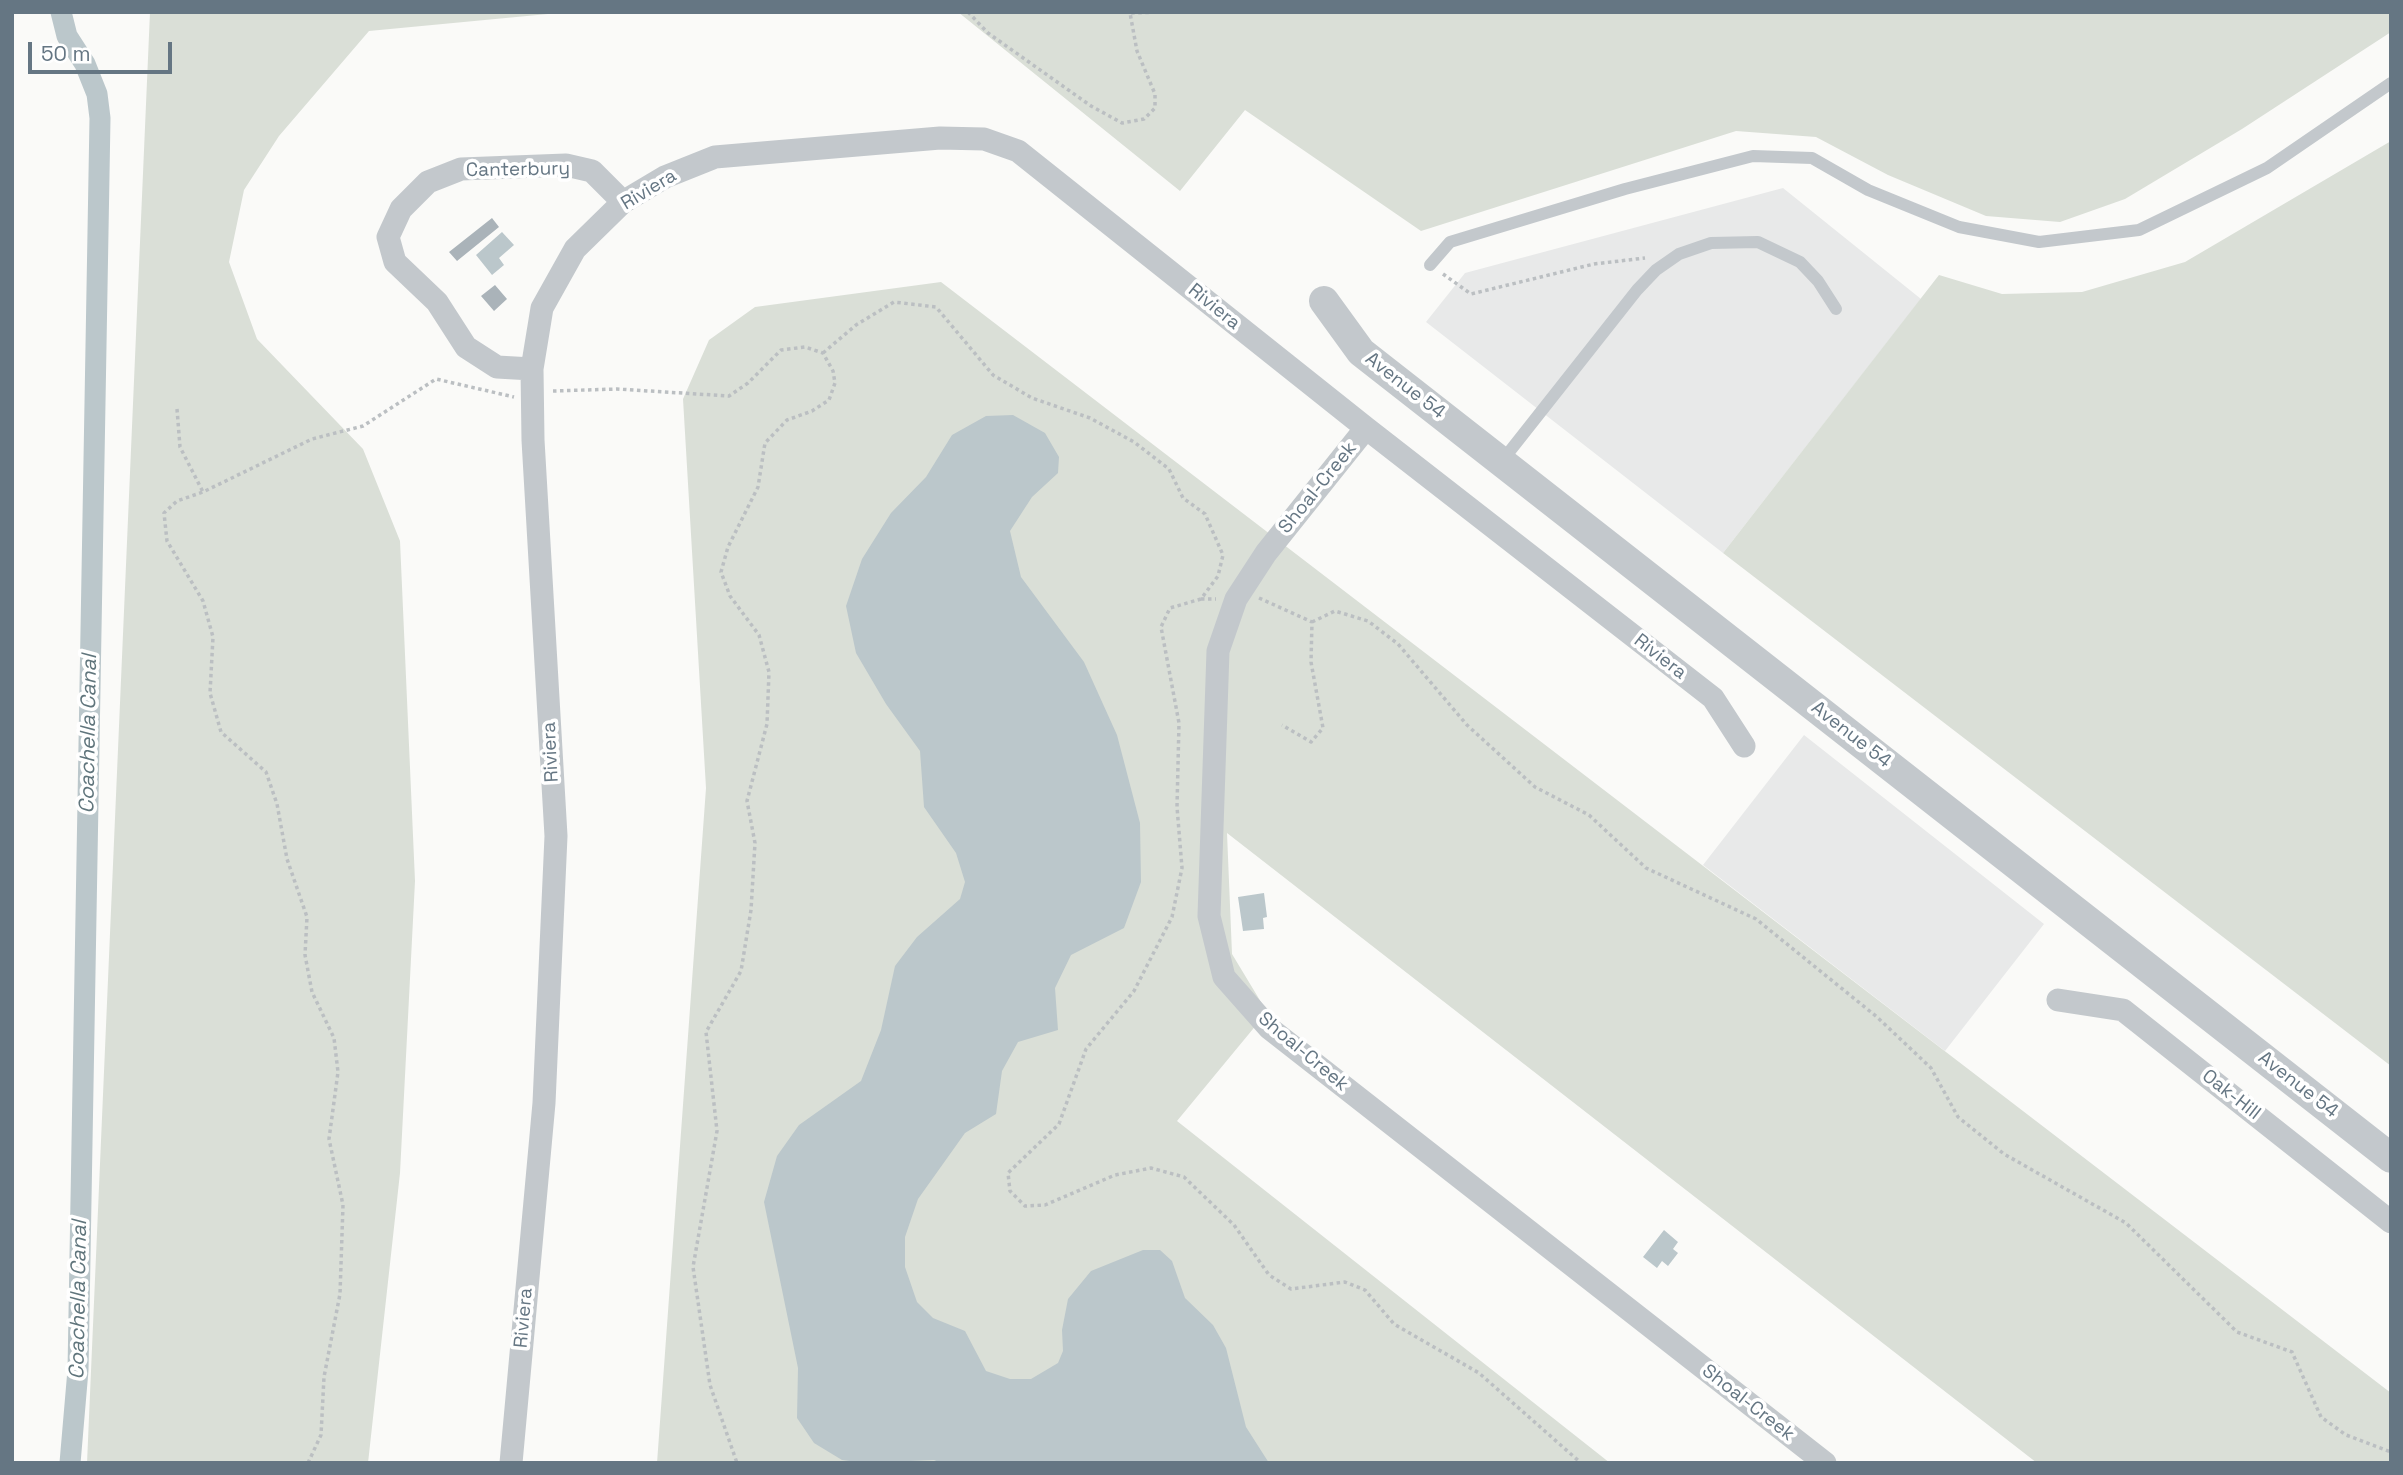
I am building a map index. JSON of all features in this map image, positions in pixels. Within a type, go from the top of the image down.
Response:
[{"type":"street","name":"Riviera","points":[[511,1463],[544,1103],[556,836],[533,440],[532,369],[542,308],[575,249],[623,202],[665,177],[715,157],[940,138],[984,139],[1018,151],[1366,428],[1713,698],[1744,747]]},
{"type":"street","name":"Canterbury","points":[[532,369],[496,367],[466,347],[437,302],[395,262],[388,237],[401,209],[428,182],[461,169],[566,165],[592,171],[623,202]]},
{"type":"street","name":"Avenue 54","points":[[1324,301],[1361,352],[2391,1158]]},
{"type":"street","name":"Shoal-Creek","points":[[1366,428],[1266,553],[1236,599],[1218,651],[1209,916],[1223,977],[1269,1028],[1825,1463]]},
{"type":"street","name":"Oak-Hill","points":[[2057,1000],[2123,1010],[2391,1222]]},
{"type":"lane","points":[[1430,265],[1450,242],[1625,188],[1753,156],[1812,158],[1868,190],[1959,227],[2039,242],[2139,230],[2267,168],[2391,83]]},
{"type":"lane","points":[[1502,461],[1637,290],[1656,270],[1679,254],[1711,243],[1758,242],[1800,262],[1818,281],[1836,309]]},
{"type":"path","points":[[968,12],[988,33],[1091,106],[1122,122],[1144,119],[1155,108],[1155,94],[1137,51],[1130,13],[1164,12]]},
{"type":"path","points":[[1430,265],[1471,294],[1594,264],[1679,254]]},
{"type":"path","points":[[737,1463],[710,1385],[693,1267],[717,1131],[706,1032],[741,971],[751,910],[755,843],[747,802],[767,724],[769,672],[759,635],[730,596],[722,572],[729,547],[758,487],[765,443],[787,420],[812,411],[829,400],[835,383],[833,371],[823,353],[856,325],[894,302],[936,307],[993,375],[1032,398],[1090,418],[1134,442],[1169,469],[1183,498],[1205,514],[1223,555],[1218,576],[1201,599]]},
{"type":"path","points":[[177,409],[180,447],[203,492],[177,501],[164,513],[167,541],[203,601],[207,613],[214,638],[210,693],[221,732],[266,772],[277,804],[287,859],[307,917],[305,955],[312,992],[334,1038],[338,1072],[330,1139],[343,1205],[340,1294],[324,1377],[321,1435],[308,1463]]},
{"type":"path","points":[[1312,622],[1261,598],[1201,599],[1170,608],[1161,627],[1179,723],[1177,807],[1182,868],[1172,917],[1135,991],[1086,1049],[1059,1124],[1008,1173],[1010,1191],[1025,1206],[1045,1205],[1115,1175],[1151,1168],[1184,1177],[1234,1225],[1269,1275],[1292,1289],[1345,1282],[1365,1290],[1394,1324],[1479,1373],[1581,1463]]},
{"type":"path","points":[[1312,622],[1335,611],[1368,621],[1398,644],[1468,725],[1535,787],[1589,815],[1646,868],[1756,919],[1877,1017],[1931,1068],[1958,1117],[2004,1154],[2126,1223],[2237,1332],[2292,1352],[2322,1417],[2346,1436],[2391,1452]]},
{"type":"path","points":[[1282,725],[1311,742],[1323,728],[1311,662],[1312,622]]},
{"type":"shaded area","points":[[150,12],[569,12],[369,31],[279,136],[244,190],[229,262],[257,339],[363,449],[400,541],[415,881],[400,1173],[368,1463],[87,1463]]},
{"type":"shaded area","points":[[958,12],[2391,12],[2391,32],[2242,129],[2125,199],[2060,222],[1986,216],[1888,175],[1816,137],[1736,131],[1421,231],[1245,110],[1180,191]]},
{"type":"shaded area","points":[[2391,141],[2391,1066],[1723,553],[1939,275],[2002,294],[2082,292],[2185,262]]},
{"type":"shaded area","points":[[1783,188],[1921,299],[1723,553],[1426,322],[1465,273]]},
{"type":"shaded area","points":[[502,232],[514,245],[499,258],[504,265],[492,275],[476,255]]},
{"type":"shaded area","points":[[941,282],[2391,1393],[2391,1463],[2037,1463],[1227,833],[1232,954],[1267,1012],[1177,1121],[1610,1463],[657,1463],[706,788],[683,399],[709,340],[755,307]]},
{"type":"shaded area","points":[[1013,415],[1045,433],[1059,457],[1058,473],[1032,497],[1010,531],[1021,577],[1084,662],[1117,735],[1140,823],[1141,882],[1124,928],[1071,955],[1055,988],[1058,1030],[1018,1042],[1002,1071],[996,1114],[965,1133],[918,1199],[905,1237],[905,1267],[917,1302],[933,1318],[965,1331],[986,1371],[1010,1379],[1031,1379],[1058,1363],[1063,1351],[1062,1330],[1068,1299],[1091,1271],[1143,1250],[1160,1250],[1172,1261],[1185,1298],[1213,1325],[1226,1348],[1246,1427],[1269,1463],[941,1463],[934,1460],[864,1463],[842,1460],[814,1443],[797,1418],[798,1368],[764,1202],[777,1156],[799,1125],[861,1081],[881,1030],[895,966],[917,937],[960,899],[965,882],[956,853],[924,807],[920,751],[886,704],[856,653],[846,606],[862,559],[891,513],[926,477],[952,435],[986,416]]},
{"type":"shaded area","points":[[1804,735],[2044,924],[1945,1051],[1703,865]]},
{"type":"shaded area","points":[[1264,893],[1267,917],[1263,918],[1264,929],[1243,931],[1238,897]]},
{"type":"shaded area","points":[[1664,1230],[1678,1242],[1673,1249],[1678,1253],[1668,1266],[1662,1261],[1657,1268],[1643,1257]]},
{"type":"building","points":[[492,218],[499,227],[457,261],[449,252]]},
{"type":"building","points":[[495,285],[507,299],[494,311],[481,296]]},
{"type":"waterway","name":"Coachella Canal","points":[[61,12],[67,36],[85,64],[97,94],[100,118],[78,1370],[70,1463]]}]
